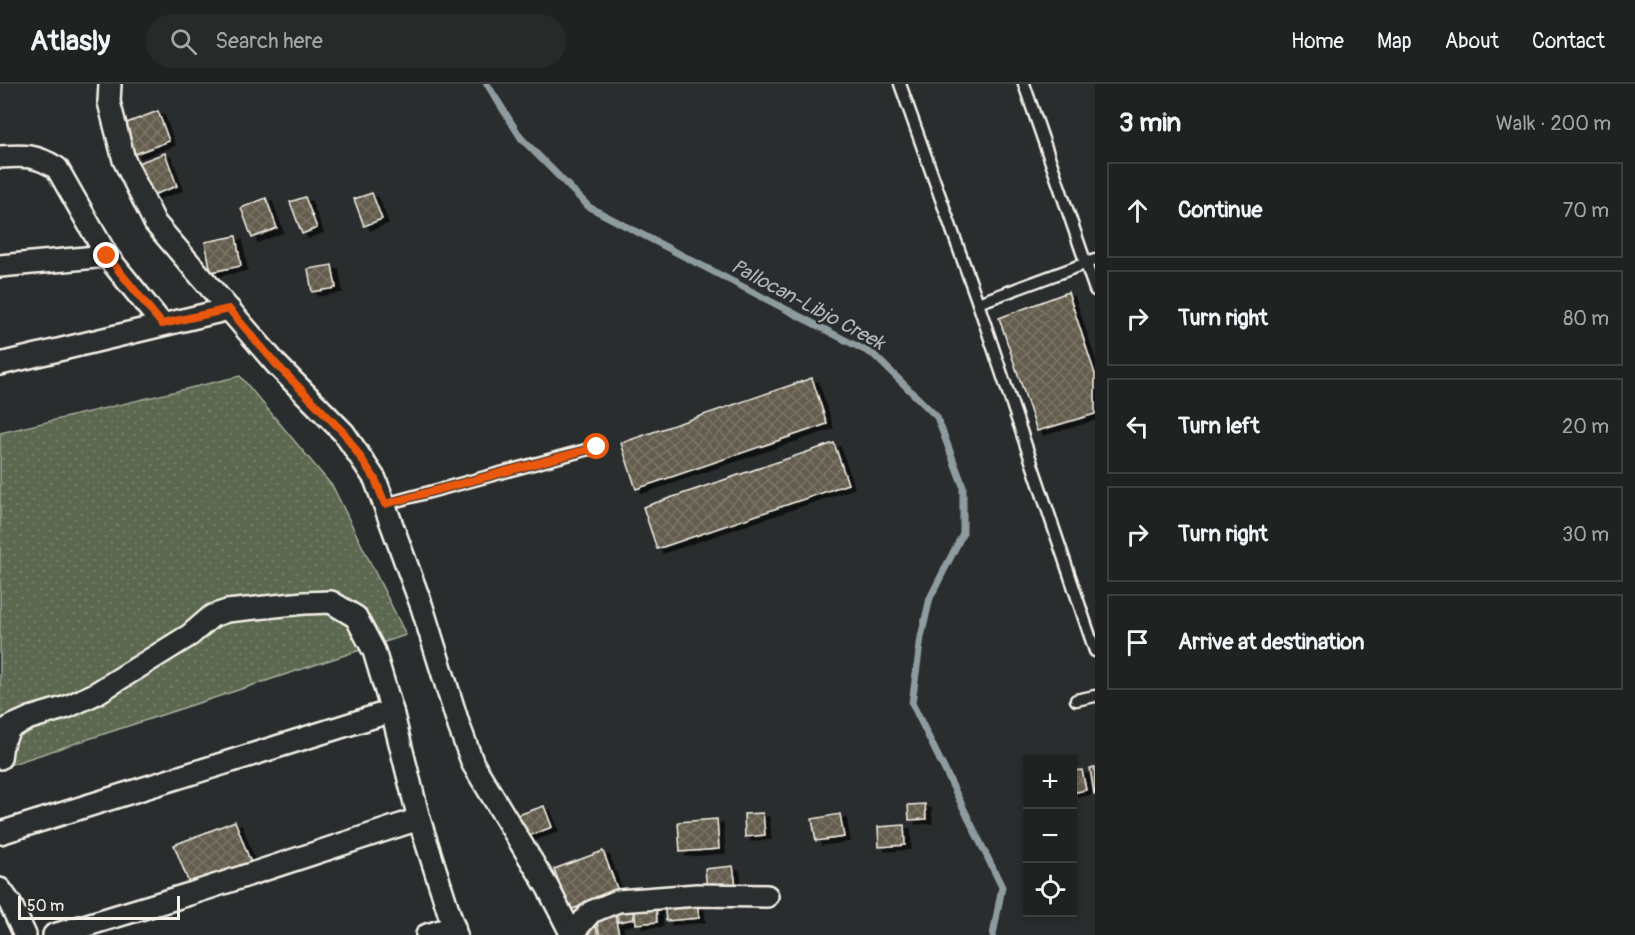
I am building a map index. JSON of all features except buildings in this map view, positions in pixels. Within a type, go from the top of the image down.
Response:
[{"type":"street","points":[[110,84],[109,102],[124,160],[155,223],[276,364],[344,433],[375,479],[422,607],[473,764],[548,888],[572,934],[591,912],[618,901],[697,895],[767,896]]},
{"type":"street","points":[[0,157],[22,156],[43,159],[57,168],[107,256],[162,324]]},
{"type":"street","points":[[0,266],[107,256]]},
{"type":"street","points":[[0,364],[229,309]]},
{"type":"street","points":[[0,759],[2,744],[10,728],[30,718],[67,707],[95,694],[190,635],[212,616],[227,611],[304,603],[331,603],[357,616],[374,651],[392,711],[419,819],[455,931],[428,935]]},
{"type":"street","points":[[0,833],[392,711]]},
{"type":"street","points":[[54,935],[193,893],[419,819]]},
{"type":"street","points":[[0,889],[10,903],[25,935]]},
{"type":"lane","points":[[900,84],[978,303],[1095,651]]},
{"type":"lane","points":[[1024,84],[1091,262],[1095,290]]},
{"type":"lane","points":[[978,303],[1091,262]]},
{"type":"lane","points":[[385,504],[597,447]]},
{"type":"lane","points":[[1076,700],[1095,696]]},
{"type":"green space","points":[[240,376],[333,487],[406,635],[0,768],[0,433]]},
{"type":"waterway","name":"Pallocan-Libjo Creek","points":[[487,84],[521,138],[589,207],[874,355],[937,417],[963,486],[963,533],[930,598],[921,637],[912,703],[1002,887],[993,935]]},
{"type":"route","points":[[107,256],[162,324],[229,309],[276,364],[344,433],[375,479],[385,504],[597,447]]}]
